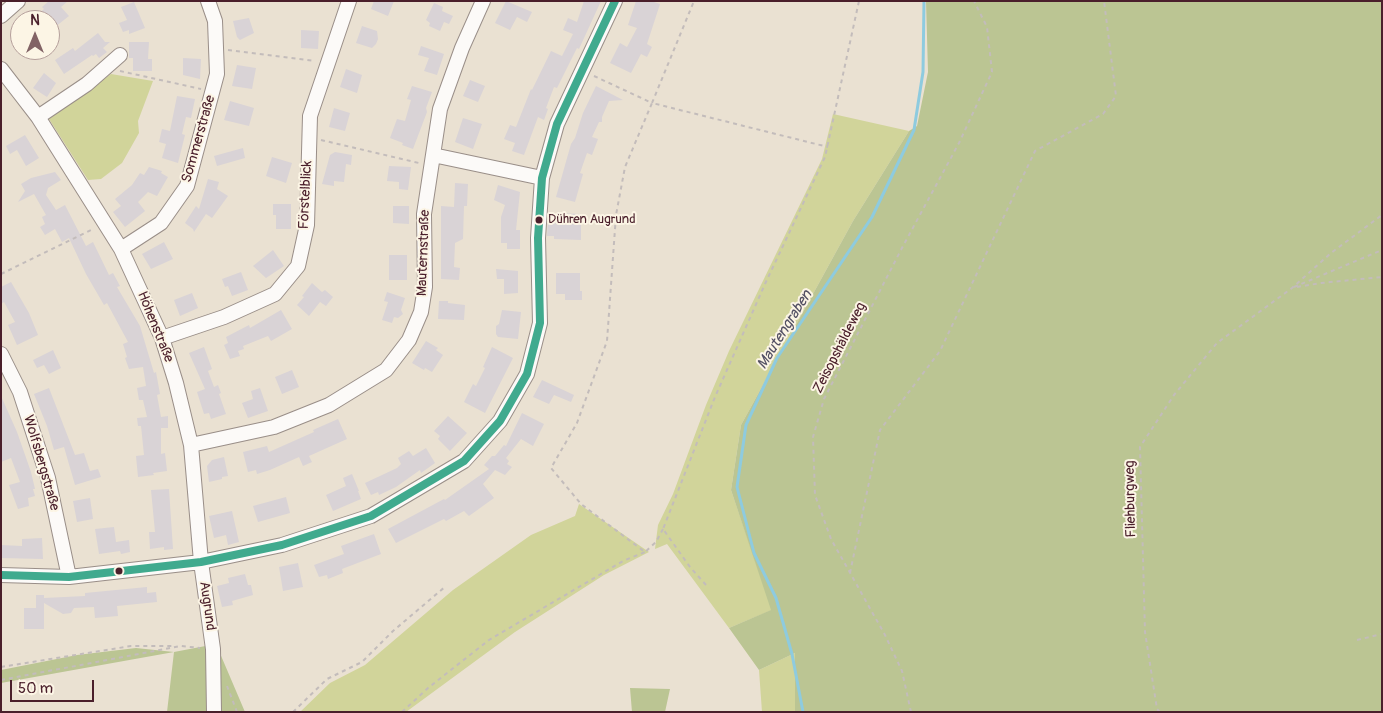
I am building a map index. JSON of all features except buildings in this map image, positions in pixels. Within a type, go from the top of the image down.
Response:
[{"type":"street","points":[[1,16],[18,1]]},
{"type":"street","name":"Sommerstraße","points":[[121,249],[161,223],[187,186],[217,74],[215,21],[208,1]]},
{"type":"street","name":"Förstelblick","points":[[162,338],[224,317],[275,294],[298,266],[307,225],[310,116],[349,1]]},
{"type":"street","name":"Mauternstraße","points":[[191,445],[274,427],[329,405],[386,370],[409,340],[421,312],[425,286],[424,214],[440,109],[462,48],[483,1]]},
{"type":"street","name":"Augrund","points":[[214,712],[213,649],[201,562],[282,545],[371,516],[464,461],[500,421],[527,374],[540,323],[538,238],[542,178],[557,124],[615,1]]},
{"type":"street","points":[[38,117],[86,84],[120,55]]},
{"type":"street","name":"Höhenstraße","points":[[1,69],[38,117],[103,224],[121,249],[162,338],[176,383],[191,445],[201,562]]},
{"type":"street","points":[[432,160],[542,178]]},
{"type":"street","name":"Wolfsbergstraße","points":[[1,354],[20,392],[48,478],[69,577]]},
{"type":"street","points":[[1,575],[69,577],[201,562]]},
{"type":"path","points":[[644,552],[581,504],[551,468],[577,423],[607,342],[616,215],[625,167],[694,1]]},
{"type":"path","points":[[402,712],[428,688],[489,640],[623,561],[644,552],[656,542],[663,529],[715,397],[826,157],[859,1]]},
{"type":"path","name":"Zeisopshäldeweg","points":[[911,712],[902,671],[885,635],[830,539],[815,495],[813,437],[824,399],[959,143],[992,72],[987,27],[974,1]]},
{"type":"path","points":[[850,573],[880,430],[940,351],[1035,151],[1103,114],[1116,96],[1104,1]]},
{"type":"path","points":[[217,48],[296,57],[327,63]]},
{"type":"path","points":[[105,67],[213,92]]},
{"type":"path","points":[[582,70],[652,103],[828,147]]},
{"type":"path","points":[[308,137],[432,160]]},
{"type":"path","points":[[1292,288],[1332,253],[1382,215]]},
{"type":"path","points":[[1,274],[103,224]]},
{"type":"path","points":[[1292,288],[1382,250]]},
{"type":"path","points":[[1292,288],[1382,277]]},
{"type":"path","name":"Fliehburgweg","points":[[1160,712],[1157,709],[1145,632],[1140,447],[1174,395],[1217,343],[1292,288]]},
{"type":"path","points":[[663,529],[690,567],[706,585]]},
{"type":"path","points":[[293,712],[327,679],[362,662],[393,631],[446,586]]},
{"type":"path","points":[[1357,640],[1382,634]]},
{"type":"path","points":[[1,667],[131,646],[180,646],[213,649]]},
{"type":"path","points":[[1,680],[180,646]]},
{"type":"green space","points":[[926,1],[1382,1],[1382,712],[795,712],[795,653],[759,670],[729,628],[771,610],[731,490],[741,425],[853,221],[909,131],[917,126],[928,72]]},
{"type":"green space","points":[[111,74],[153,81],[138,121],[139,133],[122,163],[101,179],[88,180],[49,119]]},
{"type":"green space","points":[[833,114],[909,131],[853,221],[741,425],[731,490],[772,610],[729,628],[667,544],[655,549],[658,525],[673,494],[706,405],[729,351],[822,159]]},
{"type":"green space","points":[[579,504],[649,552],[604,575],[515,632],[406,712],[300,712],[330,683],[365,665],[453,590],[531,535],[575,516]]},
{"type":"green space","points":[[216,644],[245,712],[167,712],[174,652]]},
{"type":"green space","points":[[136,648],[174,652],[1,683],[1,670],[77,655]]},
{"type":"green space","points":[[795,653],[795,712],[762,712],[759,670]]},
{"type":"green space","points":[[630,688],[670,689],[665,712],[632,712]]},
{"type":"waterway","name":"Mautengraben","points":[[803,712],[792,654],[776,598],[754,553],[737,487],[746,425],[777,358],[872,217],[914,130],[923,72],[924,1]]},
{"type":"transit line","points":[[1,575],[69,577],[201,562],[282,545],[371,516],[464,461],[500,421],[527,374],[540,323],[538,238],[542,178],[557,124],[615,1]]},
{"type":"place","name":"Dühren Augrund","points":[[539,220]]}]
